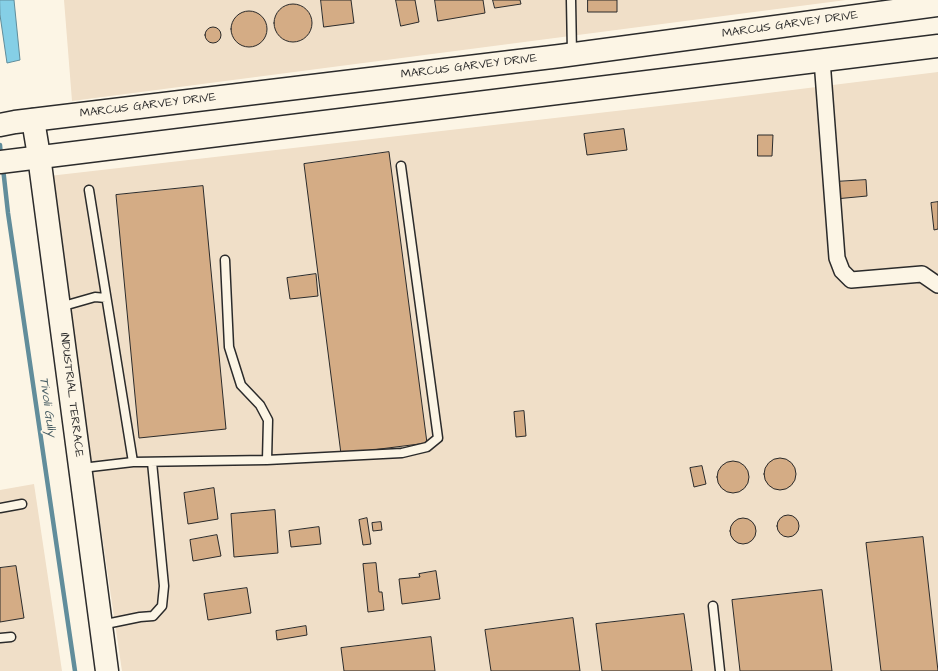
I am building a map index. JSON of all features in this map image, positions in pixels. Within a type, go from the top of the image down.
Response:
[{"type":"main road","name":"MARCUS GARVEY DRIVE","points":[[2,125],[572,54],[938,5]]},
{"type":"main road","points":[[4,161],[938,46]]},
{"type":"main road","name":"INDUSTRIAL TERRACE","points":[[33,120],[107,671]]},
{"type":"street","points":[[822,60],[837,258],[842,271],[852,280],[922,274],[938,285]]},
{"type":"lane","points":[[571,0],[572,54]]},
{"type":"lane","points":[[80,468],[133,462],[267,460],[402,453],[427,447],[438,438],[401,166]]},
{"type":"lane","points":[[89,190],[133,462]]},
{"type":"lane","points":[[225,260],[229,347],[241,385],[260,405],[268,420],[267,460]]},
{"type":"lane","points":[[59,307],[95,297],[106,298]]},
{"type":"lane","points":[[101,626],[140,617],[153,616],[162,606],[164,586],[152,462]]},
{"type":"lane","points":[[0,508],[22,504]]},
{"type":"lane","points":[[713,606],[720,671]]},
{"type":"lane","points":[[0,638],[11,637]]},
{"type":"shaded area","points":[[64,0],[846,0],[72,101]]},
{"type":"shaded area","points":[[938,72],[938,671],[122,671],[49,176],[703,101]]},
{"type":"shaded area","points":[[34,484],[62,671],[0,671],[0,490]]},
{"type":"water","points":[[0,0],[14,0],[20,60],[7,63],[0,15]]},
{"type":"building","points":[[321,0],[351,0],[354,23],[324,27]]},
{"type":"building","points":[[396,0],[415,0],[419,22],[401,26]]},
{"type":"building","points":[[435,0],[483,0],[485,13],[438,21]]},
{"type":"building","points":[[493,0],[520,0],[521,4],[495,8]]},
{"type":"building","points":[[588,0],[617,0],[617,12],[588,12]]},
{"type":"building","points":[[293,4],[303,7],[309,13],[312,23],[309,33],[303,39],[293,42],[283,39],[277,33],[274,23],[277,13],[283,7]]},
{"type":"building","points":[[249,11],[259,14],[264,19],[267,29],[264,39],[259,44],[249,47],[239,44],[234,39],[231,29],[234,19],[239,14]]},
{"type":"building","points":[[210,27],[216,27],[221,32],[219,41],[216,43],[210,43],[205,38],[205,32]]},
{"type":"building","points":[[624,129],[627,150],[587,155],[584,134]]},
{"type":"building","points":[[758,135],[773,135],[772,156],[758,156]]},
{"type":"building","points":[[389,152],[427,443],[341,454],[304,164]]},
{"type":"building","points":[[866,180],[867,196],[835,199],[834,182]]},
{"type":"building","points":[[203,186],[226,429],[139,438],[116,195]]},
{"type":"building","points":[[938,202],[938,229],[934,230],[931,203]]},
{"type":"building","points":[[316,274],[318,296],[290,299],[287,278]]},
{"type":"building","points":[[524,411],[526,436],[516,437],[514,412]]},
{"type":"building","points":[[777,458],[783,458],[793,465],[796,474],[795,480],[789,487],[783,490],[777,490],[767,483],[764,477],[764,471],[771,461]]},
{"type":"building","points":[[730,461],[736,461],[746,468],[749,477],[748,483],[742,490],[736,493],[730,493],[720,486],[717,480],[717,474],[724,464]]},
{"type":"building","points":[[702,466],[706,484],[694,487],[690,468]]},
{"type":"building","points":[[214,488],[218,519],[188,524],[184,493]]},
{"type":"building","points":[[275,510],[278,553],[234,557],[231,514]]},
{"type":"building","points":[[788,515],[796,518],[799,526],[796,534],[788,537],[780,534],[777,526],[780,518]]},
{"type":"building","points":[[367,518],[371,544],[363,545],[359,520]]},
{"type":"building","points":[[743,518],[752,522],[756,531],[752,540],[743,544],[734,540],[730,531],[734,522]]},
{"type":"building","points":[[381,522],[382,530],[373,531],[372,523]]},
{"type":"building","points":[[319,527],[321,544],[291,547],[289,531]]},
{"type":"building","points":[[217,535],[221,556],[193,561],[190,540]]},
{"type":"building","points":[[923,537],[938,671],[881,671],[866,543]]},
{"type":"building","points":[[376,563],[379,592],[382,592],[384,610],[368,612],[363,564]]},
{"type":"building","points":[[16,566],[24,618],[0,622],[0,568]]},
{"type":"building","points":[[436,571],[440,599],[402,604],[399,579],[420,577],[419,574]]},
{"type":"building","points":[[247,588],[251,613],[208,620],[204,594]]},
{"type":"building","points":[[822,590],[832,671],[740,671],[732,600]]},
{"type":"building","points":[[684,614],[692,671],[602,671],[596,624]]},
{"type":"building","points":[[573,618],[580,671],[491,671],[485,630]]},
{"type":"building","points":[[306,626],[307,635],[277,640],[276,631]]},
{"type":"building","points":[[431,637],[435,671],[344,671],[341,648]]},
{"type":"waterway","name":"Tivoli Gully","points":[[0,145],[1,157]]},
{"type":"waterway","name":"Tivoli Gully","points":[[3,168],[8,213],[75,671]]}]
